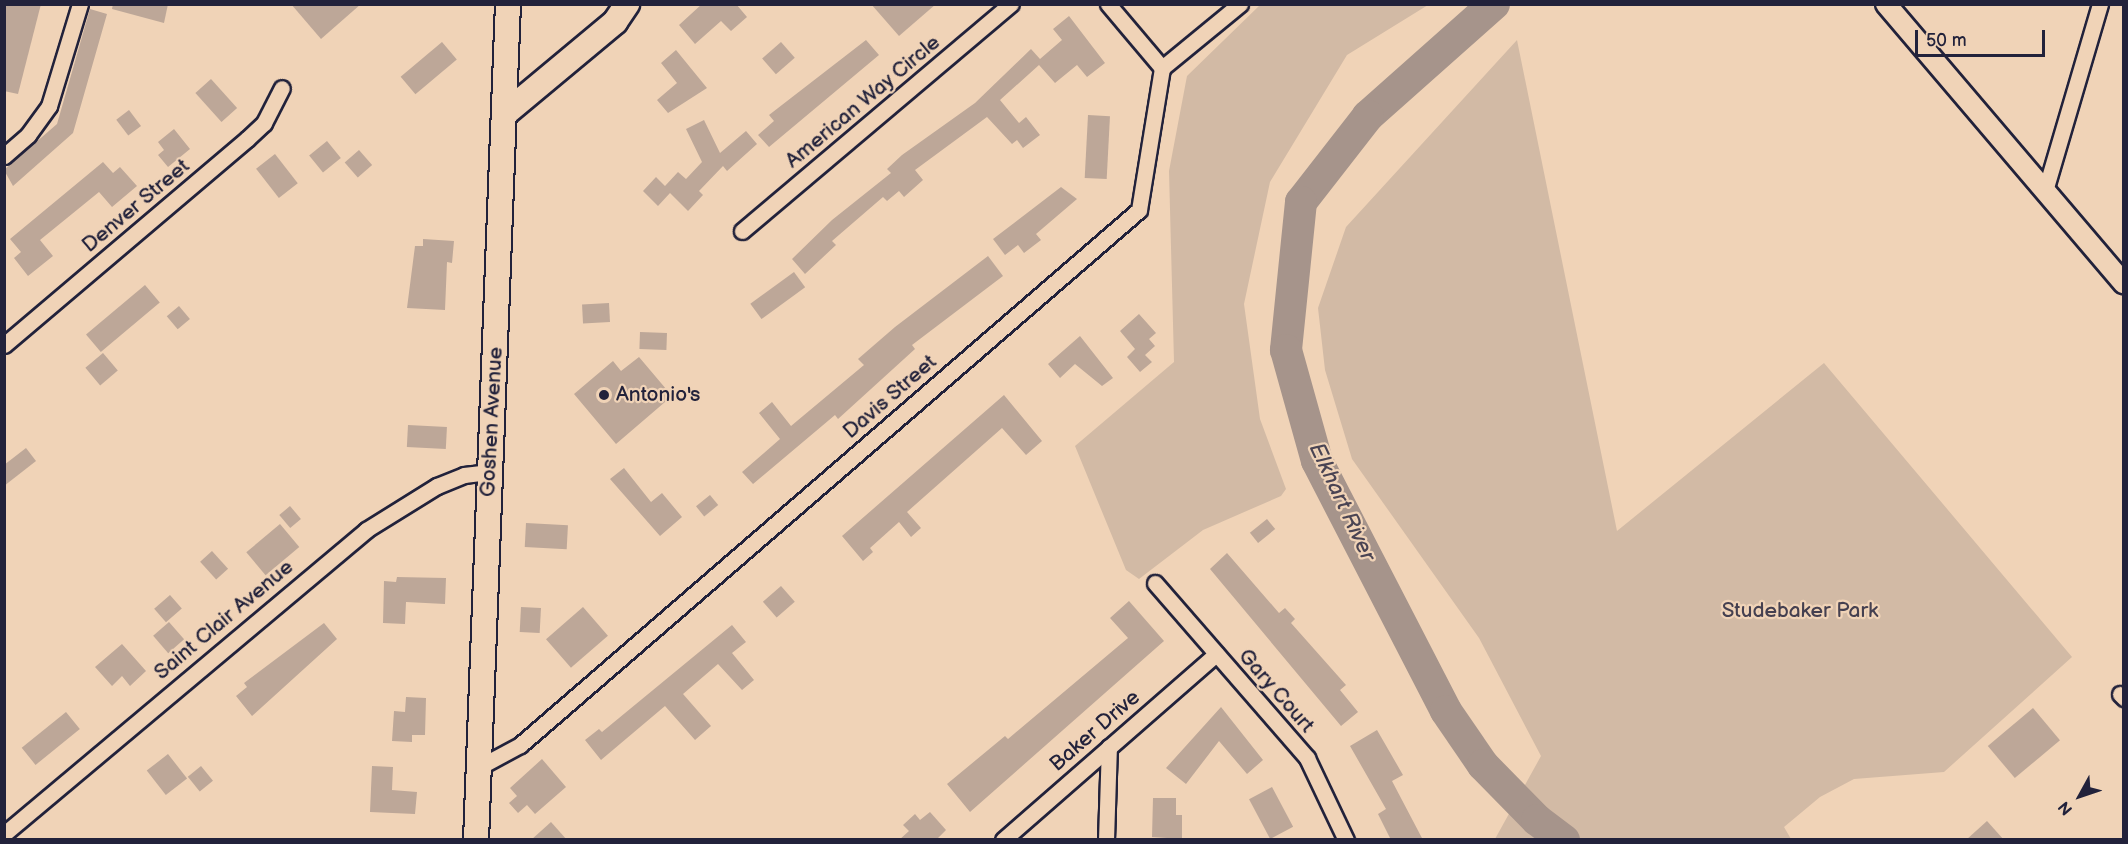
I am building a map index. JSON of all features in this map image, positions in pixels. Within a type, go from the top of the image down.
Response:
[{"type":"main road","name":"Goshen Avenue","points":[[476,840],[507,112],[508,4]]},
{"type":"main road","points":[[507,112],[615,22],[627,4]]},
{"type":"street","points":[[4,156],[28,135],[49,106],[80,4]]},
{"type":"street","name":"American Way Circle","points":[[742,231],[1011,4]]},
{"type":"street","points":[[1108,4],[1162,68],[1240,4]]},
{"type":"street","points":[[1886,4],[2124,284]]},
{"type":"street","points":[[2045,191],[2100,4]]},
{"type":"street","name":"Davis Street","points":[[479,767],[520,745],[1139,210],[1162,68]]},
{"type":"street","name":"Denver Street","points":[[4,345],[247,139],[264,123],[282,88]]},
{"type":"street","name":"Saint Clair Avenue","points":[[4,834],[366,530],[437,486],[464,475],[490,472]]},
{"type":"street","name":"Gary Court","points":[[1155,583],[1307,758],[1346,840]]},
{"type":"street","name":"Baker Drive","points":[[1003,840],[1216,654]]},
{"type":"street","points":[[1106,840],[1109,747]]},
{"type":"green space","points":[[1260,5],[1428,5],[1347,55],[1270,182],[1244,304],[1260,419],[1286,489],[1281,496],[1203,530],[1139,579],[1126,570],[1075,446],[1174,362],[1169,171],[1187,76]]},
{"type":"green space","name":"Studebaker Park","points":[[1517,40],[1617,531],[1824,363],[2072,657],[1944,772],[1854,779],[1820,797],[1784,827],[1791,839],[1495,839],[1541,756],[1479,638],[1352,459],[1325,370],[1318,308],[1346,227]]},
{"type":"building","points":[[4,4],[41,4],[18,94],[4,91]]},
{"type":"building","points":[[113,4],[168,4],[164,23],[112,9]]},
{"type":"building","points":[[291,4],[361,4],[321,39]]},
{"type":"building","points":[[702,4],[736,4],[747,17],[731,31],[721,21],[695,44],[679,25]]},
{"type":"building","points":[[871,4],[936,4],[899,36]]},
{"type":"building","points":[[90,9],[107,14],[73,133],[13,186],[4,170],[57,124]]},
{"type":"building","points":[[1069,16],[1105,63],[1087,77],[1077,65],[1055,83],[1039,65],[1000,100],[1019,123],[1026,117],[1040,135],[1023,148],[1017,140],[1012,144],[987,117],[915,170],[923,180],[904,197],[899,191],[887,201],[883,197],[832,241],[836,245],[805,274],[792,259],[832,220],[891,173],[887,169],[902,155],[975,103],[1031,49],[1040,59],[1062,40],[1053,29]]},
{"type":"building","points":[[866,40],[879,55],[769,147],[758,135],[774,121],[769,115]]},
{"type":"building","points":[[442,42],[457,60],[415,94],[401,77]]},
{"type":"building","points":[[781,42],[795,58],[776,74],[762,58]]},
{"type":"building","points":[[676,50],[707,88],[668,113],[657,100],[677,83],[661,63]]},
{"type":"building","points":[[211,79],[237,108],[221,122],[195,93]]},
{"type":"building","points":[[129,110],[141,126],[128,136],[116,120]]},
{"type":"building","points":[[1088,115],[1110,116],[1107,179],[1085,178]]},
{"type":"building","points":[[704,120],[720,153],[746,131],[757,144],[727,171],[723,166],[699,191],[703,195],[688,211],[670,193],[658,206],[643,191],[656,177],[665,186],[678,172],[686,179],[702,162],[686,129]]},
{"type":"building","points":[[174,129],[190,149],[168,167],[158,155],[164,150],[158,142]]},
{"type":"building","points":[[327,141],[341,158],[323,173],[309,155]]},
{"type":"building","points":[[359,150],[372,165],[358,178],[345,162]]},
{"type":"building","points":[[275,154],[298,183],[279,198],[256,169]]},
{"type":"building","points":[[103,162],[113,173],[120,167],[137,186],[112,207],[99,192],[40,240],[53,256],[28,276],[14,258],[21,252],[10,239]]},
{"type":"building","points":[[1061,187],[1077,199],[1036,234],[1041,240],[1024,253],[1018,245],[1005,255],[993,239]]},
{"type":"building","points":[[423,239],[454,241],[452,263],[447,262],[445,310],[407,308],[415,246],[423,246]]},
{"type":"building","points":[[988,256],[1003,276],[912,345],[915,349],[838,419],[835,415],[753,484],[742,472],[780,439],[759,413],[772,402],[791,426],[864,365],[858,359],[895,327]]},
{"type":"building","points":[[794,272],[805,287],[761,319],[750,304]]},
{"type":"building","points":[[145,285],[160,303],[101,352],[86,334]]},
{"type":"building","points":[[609,303],[610,322],[583,323],[582,304]]},
{"type":"building","points":[[179,306],[190,319],[178,329],[167,316]]},
{"type":"building","points":[[1139,314],[1156,333],[1149,339],[1155,346],[1145,355],[1152,362],[1140,372],[1127,357],[1135,349],[1120,331]]},
{"type":"building","points":[[640,332],[667,333],[666,350],[639,349]]},
{"type":"building","points":[[1080,336],[1113,378],[1102,386],[1075,364],[1060,378],[1048,364]]},
{"type":"building","points":[[103,353],[118,371],[100,385],[85,368]]},
{"type":"building","points":[[639,357],[672,396],[616,444],[574,394],[613,361],[621,371]]},
{"type":"building","points":[[1004,395],[1042,441],[1026,455],[1002,428],[907,512],[921,528],[911,537],[899,522],[870,548],[873,552],[863,561],[842,536]]},
{"type":"building","points":[[408,425],[447,427],[446,449],[407,447]]},
{"type":"building","points":[[26,448],[36,461],[4,486],[4,465]]},
{"type":"building","points":[[624,468],[651,502],[662,493],[682,517],[660,536],[610,479]]},
{"type":"building","points":[[710,495],[718,505],[704,516],[696,506]]},
{"type":"building","points":[[290,506],[301,519],[290,528],[279,515]]},
{"type":"building","points":[[1267,519],[1275,529],[1258,543],[1250,533]]},
{"type":"building","points":[[526,523],[568,525],[567,549],[525,547]]},
{"type":"building","points":[[280,524],[299,547],[266,575],[246,552]]},
{"type":"building","points":[[212,551],[228,569],[216,580],[200,562]]},
{"type":"building","points":[[1227,553],[1279,613],[1285,608],[1295,619],[1291,623],[1346,685],[1340,690],[1358,712],[1341,726],[1210,569]]},
{"type":"building","points":[[397,577],[446,578],[445,604],[406,602],[405,624],[383,623],[384,581],[396,582]]},
{"type":"building","points":[[781,586],[795,602],[777,618],[763,602]]},
{"type":"building","points":[[170,595],[182,609],[166,622],[154,609]]},
{"type":"building","points":[[1129,601],[1164,641],[970,812],[947,784],[1005,736],[1008,739],[1128,638],[1110,618]]},
{"type":"building","points":[[521,607],[541,608],[540,633],[520,632]]},
{"type":"building","points":[[583,607],[608,636],[571,668],[546,639]]},
{"type":"building","points":[[169,622],[184,639],[168,653],[153,636]]},
{"type":"building","points":[[324,623],[337,639],[252,716],[236,696],[247,687],[244,683]]},
{"type":"building","points":[[732,625],[746,642],[732,653],[754,680],[742,690],[718,664],[683,694],[711,726],[695,740],[665,706],[601,760],[585,740],[599,729],[602,732]]},
{"type":"building","points":[[122,644],[146,671],[130,686],[122,676],[112,686],[95,667]]},
{"type":"building","points":[[406,697],[426,698],[425,735],[412,735],[412,742],[392,741],[394,711],[405,712]]},
{"type":"building","points":[[1221,707],[1263,760],[1247,774],[1219,741],[1186,784],[1166,768]]},
{"type":"building","points":[[2033,708],[2060,740],[2015,778],[1988,746]]},
{"type":"building","points":[[66,712],[80,729],[36,765],[22,748]]},
{"type":"building","points":[[1377,730],[1403,775],[1392,781],[1423,840],[1391,840],[1378,814],[1386,809],[1350,746]]},
{"type":"building","points":[[168,754],[187,778],[166,795],[147,771]]},
{"type":"building","points":[[542,759],[566,787],[535,814],[527,805],[518,813],[509,803],[517,796],[510,788]]},
{"type":"building","points":[[201,766],[213,781],[200,791],[188,777]]},
{"type":"building","points":[[372,766],[393,767],[392,790],[417,792],[415,814],[370,812]]},
{"type":"building","points":[[1272,787],[1293,827],[1270,839],[1249,799]]},
{"type":"building","points":[[1153,798],[1176,798],[1176,815],[1182,815],[1182,839],[1152,837]]},
{"type":"building","points":[[930,812],[946,830],[936,840],[899,840],[909,831],[903,825],[915,814],[920,820]]},
{"type":"building","points":[[1987,821],[2004,840],[1966,840]]},
{"type":"building","points":[[551,822],[567,840],[531,840]]},
{"type":"waterway","name":"Elkhart River","points":[[1494,4],[1368,116],[1301,202],[1286,350],[1317,461],[1446,711],[1483,765],[1537,820],[1564,840]]},
{"type":"place","name":"Antonio's","points":[[604,395]]}]
